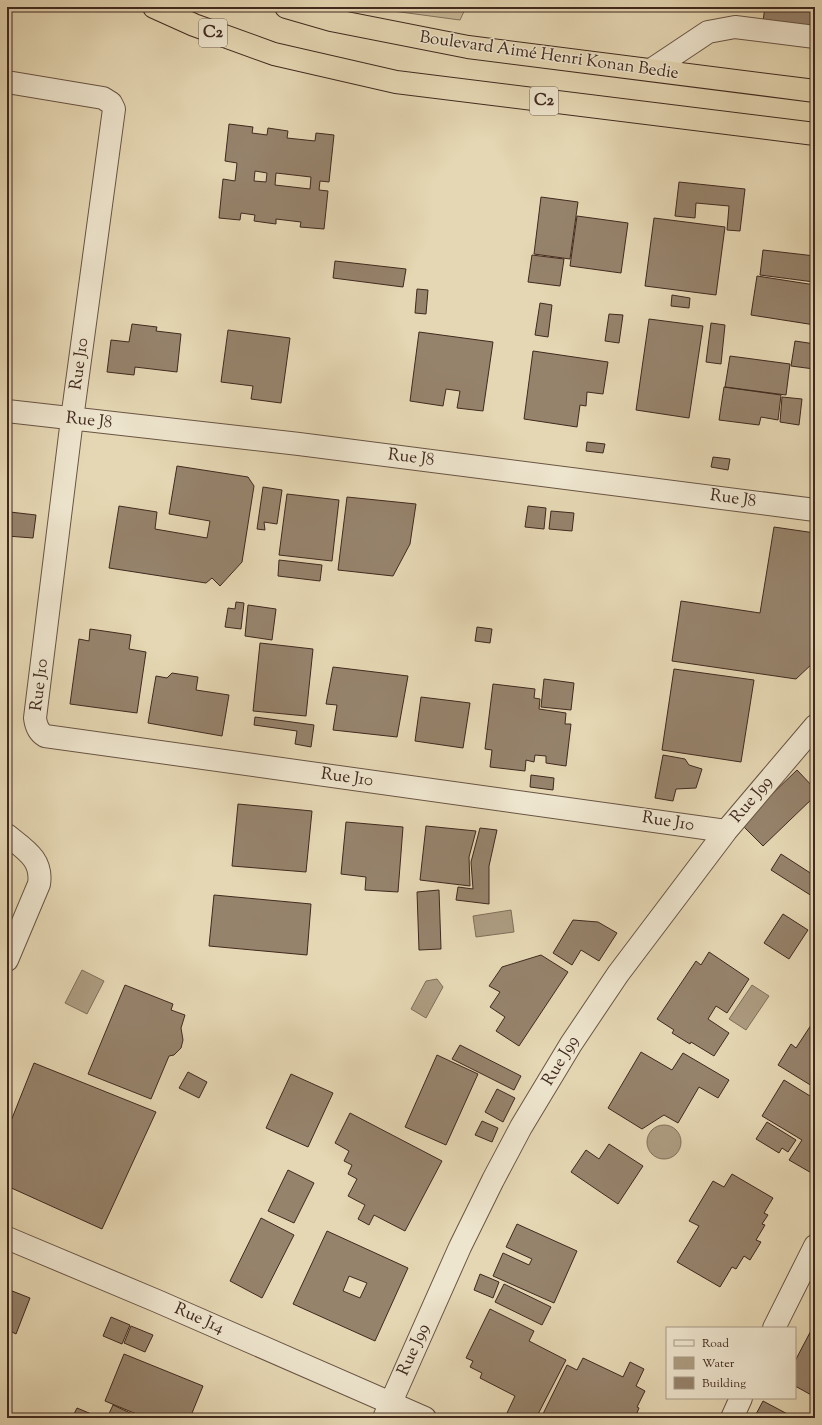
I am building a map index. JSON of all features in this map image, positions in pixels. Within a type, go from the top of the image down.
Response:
[{"type":"highway","name":"C2","points":[[154,7],[194,26],[274,54],[396,82],[815,134]]},
{"type":"highway","name":"Boulevard Aimé Henri Konan Bedie","points":[[286,7],[331,20],[425,40],[468,47],[815,91]]},
{"type":"street","points":[[651,70],[708,32],[735,27],[815,37]]},
{"type":"street","name":"Rue J10","points":[[7,82],[99,97],[110,103],[114,109],[72,419],[35,718],[37,729],[41,734],[45,736],[726,831]]},
{"type":"street","name":"Rue J8","points":[[7,411],[315,446],[815,510]]},
{"type":"street","name":"Rue J99","points":[[387,1411],[460,1247],[493,1180],[521,1127],[571,1044],[618,974],[726,831],[815,726]]},
{"type":"street","points":[[7,835],[32,855],[37,862],[40,876],[39,884],[7,960]]},
{"type":"street","name":"Rue J14","points":[[7,1238],[157,1301],[387,1411]]},
{"type":"street","points":[[774,1327],[815,1246]]},
{"type":"street","points":[[732,1418],[741,1399]]},
{"type":"street","points":[[387,1411],[425,1418]]},
{"type":"shaded area","points":[[363,7],[466,7],[460,20]]},
{"type":"water","points":[[511,910],[514,932],[476,937],[473,916]]},
{"type":"water","points":[[82,970],[104,981],[87,1014],[65,1003]]},
{"type":"water","points":[[437,979],[443,987],[426,1018],[411,1009],[426,981]]},
{"type":"water","points":[[752,985],[769,996],[746,1030],[729,1019]]},
{"type":"water","points":[[664,1125],[676,1130],[681,1142],[676,1154],[664,1159],[652,1154],[647,1142],[652,1130]]},
{"type":"building","points":[[765,7],[815,7],[815,28],[763,21]]},
{"type":"building","points":[[229,124],[253,127],[252,133],[267,135],[268,128],[288,131],[287,138],[315,141],[316,133],[334,135],[329,182],[320,181],[319,190],[328,191],[324,229],[300,227],[301,222],[276,219],[276,224],[254,221],[255,215],[241,213],[240,220],[219,218],[223,179],[235,181],[237,163],[225,161]],"holes":[[[255,171],[267,173],[266,182],[254,181]],[[276,173],[311,177],[310,189],[275,185]]]},
{"type":"building","points":[[679,182],[745,189],[740,231],[727,230],[729,206],[696,203],[695,218],[675,216]]},
{"type":"building","points":[[541,197],[578,202],[570,259],[534,254]]},
{"type":"building","points":[[577,216],[628,223],[621,273],[570,266]]},
{"type":"building","points":[[654,218],[725,227],[716,295],[645,286]]},
{"type":"building","points":[[763,250],[815,256],[814,282],[760,275]]},
{"type":"building","points":[[532,255],[564,259],[560,286],[528,282]]},
{"type":"building","points":[[335,261],[406,269],[403,287],[333,278]]},
{"type":"building","points":[[757,276],[815,285],[815,325],[751,315]]},
{"type":"building","points":[[417,289],[428,290],[426,314],[415,313]]},
{"type":"building","points":[[672,295],[690,298],[689,308],[671,306]]},
{"type":"building","points":[[540,303],[552,305],[548,337],[535,335]]},
{"type":"building","points":[[609,314],[623,315],[619,343],[605,341]]},
{"type":"building","points":[[649,319],[703,326],[689,418],[636,410]]},
{"type":"building","points":[[711,323],[725,325],[721,364],[706,362]]},
{"type":"building","points":[[132,324],[157,327],[156,331],[181,334],[177,372],[135,367],[134,375],[107,372],[111,340],[129,342]]},
{"type":"building","points":[[228,330],[290,338],[281,403],[251,399],[253,386],[221,382]]},
{"type":"building","points":[[419,332],[493,342],[483,411],[457,408],[460,391],[446,389],[443,406],[410,401]]},
{"type":"building","points":[[795,341],[815,344],[814,369],[791,366]]},
{"type":"building","points":[[533,351],[608,362],[603,394],[587,392],[586,406],[580,405],[577,427],[524,419]]},
{"type":"building","points":[[730,356],[790,364],[786,395],[725,387]]},
{"type":"building","points":[[724,387],[781,395],[778,420],[761,417],[759,425],[719,420]]},
{"type":"building","points":[[782,397],[802,399],[799,425],[780,422]]},
{"type":"building","points":[[587,442],[605,444],[603,453],[586,451]]},
{"type":"building","points":[[713,457],[730,459],[728,470],[711,467]]},
{"type":"building","points":[[177,466],[248,477],[254,486],[242,562],[220,586],[212,578],[206,583],[109,568],[119,506],[157,512],[155,529],[207,538],[210,521],[169,514]]},
{"type":"building","points":[[263,487],[282,490],[277,524],[264,522],[265,530],[257,529]]},
{"type":"building","points":[[287,494],[339,500],[332,561],[279,555]]},
{"type":"building","points":[[347,497],[416,504],[410,544],[393,576],[338,570]]},
{"type":"building","points":[[528,506],[546,508],[544,529],[525,527]]},
{"type":"building","points":[[7,510],[11,510],[10,512],[36,515],[33,538],[7,536]]},
{"type":"building","points":[[551,511],[574,513],[572,531],[549,529]]},
{"type":"building","points":[[774,527],[815,533],[814,662],[796,679],[672,661],[681,601],[760,613]]},
{"type":"building","points":[[279,560],[322,565],[320,581],[278,576]]},
{"type":"building","points":[[236,602],[244,603],[241,629],[225,627],[228,608],[235,609]]},
{"type":"building","points":[[248,605],[276,609],[272,640],[245,636]]},
{"type":"building","points":[[477,627],[492,629],[490,643],[475,641]]},
{"type":"building","points":[[90,629],[131,635],[129,649],[146,652],[137,713],[70,704],[79,639],[89,641]]},
{"type":"building","points":[[260,643],[313,649],[306,716],[253,711]]},
{"type":"building","points":[[333,667],[408,676],[397,737],[333,730],[337,705],[326,704]]},
{"type":"building","points":[[674,669],[754,680],[741,762],[662,750]]},
{"type":"building","points":[[172,673],[198,677],[196,690],[229,695],[222,736],[148,723],[156,676],[167,678]]},
{"type":"building","points":[[544,679],[574,683],[571,710],[541,707]]},
{"type":"building","points":[[493,684],[535,689],[534,698],[540,699],[539,709],[566,713],[565,724],[571,724],[566,766],[546,763],[546,756],[535,755],[534,762],[526,760],[525,771],[490,767],[492,750],[485,749]]},
{"type":"building","points":[[421,697],[470,703],[463,748],[415,741]]},
{"type":"building","points":[[255,717],[314,725],[311,747],[295,744],[297,731],[254,725]]},
{"type":"building","points":[[663,755],[685,759],[689,765],[702,769],[696,788],[676,789],[673,801],[655,798]]},
{"type":"building","points":[[797,770],[815,789],[815,796],[763,846],[741,824]]},
{"type":"building","points":[[531,775],[554,778],[553,790],[530,787]]},
{"type":"building","points":[[238,804],[312,811],[306,872],[232,866]]},
{"type":"building","points":[[346,822],[403,827],[398,892],[365,890],[366,877],[341,874]]},
{"type":"building","points":[[426,826],[476,831],[469,857],[470,886],[420,880]]},
{"type":"building","points":[[480,828],[497,830],[489,866],[489,904],[456,900],[458,887],[473,889],[471,862]]},
{"type":"building","points":[[781,854],[815,876],[815,898],[771,870]]},
{"type":"building","points":[[439,890],[441,949],[419,950],[417,892]]},
{"type":"building","points":[[214,895],[311,904],[307,955],[209,946]]},
{"type":"building","points":[[783,914],[808,930],[789,959],[764,943]]},
{"type":"building","points":[[573,920],[598,922],[617,933],[599,961],[581,950],[572,965],[553,953]]},
{"type":"building","points":[[709,952],[749,979],[727,1013],[716,1006],[708,1019],[729,1033],[714,1056],[691,1042],[690,1044],[672,1033],[674,1030],[657,1019],[696,961],[701,965]]},
{"type":"building","points":[[541,955],[568,972],[519,1046],[496,1031],[505,1017],[490,1007],[500,992],[489,986],[502,967]]},
{"type":"building","points":[[125,985],[173,1004],[171,1010],[185,1015],[181,1028],[183,1040],[181,1048],[174,1055],[169,1056],[151,1099],[88,1074]]},
{"type":"building","points":[[815,1019],[815,1082],[812,1086],[778,1065],[791,1044],[796,1048]]},
{"type":"building","points":[[460,1045],[521,1076],[514,1090],[452,1059]]},
{"type":"building","points":[[641,1052],[672,1070],[683,1053],[729,1080],[718,1098],[699,1087],[678,1123],[664,1115],[642,1129],[608,1108]]},
{"type":"building","points":[[437,1055],[478,1074],[446,1145],[405,1127]]},
{"type":"building","points":[[34,1063],[156,1112],[102,1229],[7,1186],[7,1131]]},
{"type":"building","points":[[188,1072],[207,1082],[199,1098],[179,1088]]},
{"type":"building","points":[[291,1074],[333,1093],[308,1147],[266,1128]]},
{"type":"building","points":[[784,1080],[815,1099],[815,1175],[789,1160],[802,1140],[762,1116]]},
{"type":"building","points":[[497,1089],[515,1098],[503,1122],[485,1112]]},
{"type":"building","points":[[350,1113],[442,1161],[405,1231],[374,1215],[369,1225],[358,1219],[365,1205],[348,1196],[357,1179],[348,1174],[352,1165],[344,1161],[349,1151],[335,1143]]},
{"type":"building","points":[[482,1121],[498,1128],[492,1142],[475,1135]]},
{"type":"building","points":[[767,1122],[796,1140],[788,1152],[782,1148],[779,1153],[756,1139]]},
{"type":"building","points":[[609,1144],[643,1166],[618,1204],[571,1172],[586,1150],[599,1159]]},
{"type":"building","points":[[288,1170],[314,1183],[294,1223],[268,1211]]},
{"type":"building","points":[[732,1174],[773,1198],[764,1213],[768,1215],[762,1224],[765,1225],[756,1240],[761,1242],[750,1260],[744,1256],[736,1269],[732,1267],[720,1287],[677,1262],[699,1226],[689,1221],[713,1181],[724,1187]]},
{"type":"building","points":[[261,1218],[294,1235],[262,1298],[230,1281]]},
{"type":"building","points":[[517,1224],[577,1251],[554,1303],[493,1276],[503,1253],[529,1265],[532,1259],[506,1247]]},
{"type":"building","points":[[327,1231],[408,1268],[375,1341],[293,1304]],"holes":[[[349,1276],[367,1283],[360,1298],[343,1291]]]},
{"type":"building","points":[[480,1274],[499,1282],[493,1298],[474,1290]]},
{"type":"building","points":[[504,1284],[551,1307],[542,1325],[495,1302]]},
{"type":"building","points":[[7,1289],[30,1298],[16,1334],[8,1330],[7,1332]]},
{"type":"building","points":[[490,1309],[534,1331],[529,1341],[566,1360],[536,1418],[518,1418],[507,1413],[515,1396],[480,1378],[482,1373],[470,1367],[473,1361],[466,1358]]},
{"type":"building","points":[[111,1317],[130,1325],[122,1344],[103,1336]]},
{"type":"building","points":[[815,1323],[815,1397],[796,1387],[796,1359]]},
{"type":"building","points":[[131,1326],[153,1335],[145,1352],[124,1343]]},
{"type":"building","points":[[124,1354],[203,1386],[190,1418],[167,1418],[157,1414],[156,1418],[146,1418],[105,1401]]},
{"type":"building","points":[[583,1358],[623,1377],[630,1362],[644,1369],[636,1386],[645,1391],[637,1407],[639,1408],[635,1418],[541,1418],[567,1365],[577,1370]]},
{"type":"building","points":[[763,1401],[795,1418],[754,1418]]},
{"type":"building","points":[[113,1405],[141,1418],[107,1418]]},
{"type":"building","points":[[77,1408],[101,1418],[72,1418]]}]
